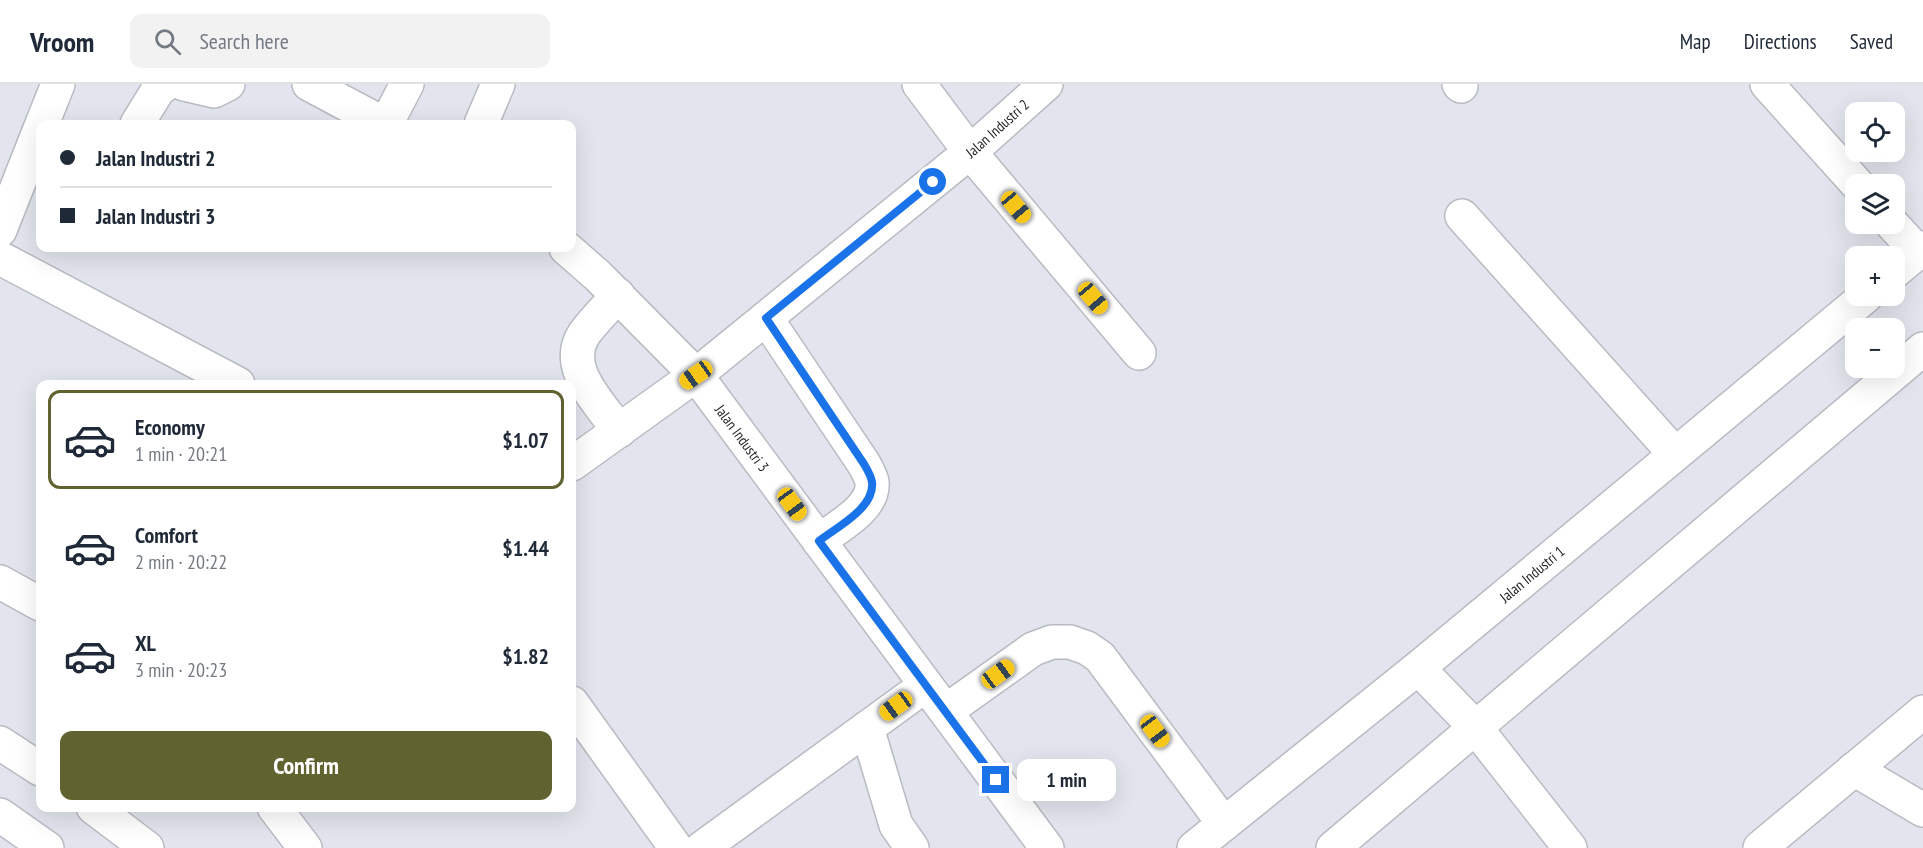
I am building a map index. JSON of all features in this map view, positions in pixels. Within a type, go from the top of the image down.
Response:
[{"type":"street","points":[[45,120],[58,84]]},
{"type":"street","points":[[139,120],[158,90],[166,84]]},
{"type":"street","points":[[184,84],[214,91],[228,84]]},
{"type":"street","points":[[309,84],[377,120]]},
{"type":"street","points":[[387,120],[407,84]]},
{"type":"street","points":[[483,120],[498,84]]},
{"type":"street","points":[[919,84],[970,152],[1139,353]]},
{"type":"street","name":"Jalan Industri 2","points":[[576,461],[696,375],[970,152],[1046,84]]},
{"type":"street","points":[[1767,84],[1848,174]]},
{"type":"street","points":[[0,230],[36,142]]},
{"type":"street","points":[[1462,216],[1675,454]]},
{"type":"street","points":[[1898,234],[1912,257]]},
{"type":"street","name":"Jalan Industri 3","points":[[570,252],[618,295],[696,375],[1047,848]]},
{"type":"street","points":[[0,258],[230,380]]},
{"type":"street","points":[[618,295],[585,333],[577,348],[576,358],[580,376],[619,431]]},
{"type":"street","name":"Jalan Industri 1","points":[[1194,848],[1418,668],[1854,306]]},
{"type":"street","points":[[766,318],[872,479],[872,489],[865,506],[819,541]]},
{"type":"street","points":[[1333,848],[1923,349]]},
{"type":"street","points":[[0,582],[36,602]]},
{"type":"street","points":[[946,711],[1033,649],[1052,642],[1070,642],[1088,648],[1100,657],[1224,824]]},
{"type":"street","points":[[1418,668],[1475,727],[1570,848]]},
{"type":"street","points":[[702,848],[926,685]]},
{"type":"street","points":[[576,709],[675,848]]},
{"type":"street","points":[[1760,848],[1923,712]]},
{"type":"street","points":[[867,728],[896,825],[912,848]]},
{"type":"street","points":[[0,743],[36,766]]},
{"type":"street","points":[[1854,769],[1923,810]]},
{"type":"street","points":[[100,812],[147,848]]},
{"type":"street","points":[[278,812],[304,848]]},
{"type":"street","points":[[0,815],[46,848]]},
{"type":"route","points":[[933,182],[766,318],[872,479],[872,489],[865,506],[819,541],[996,780]]}]
